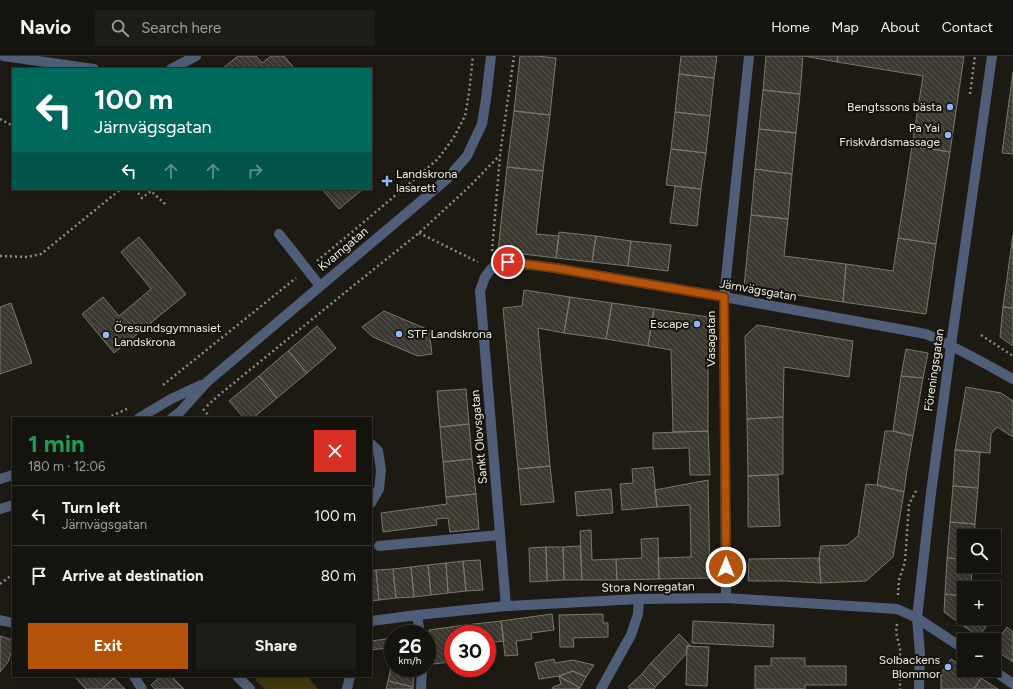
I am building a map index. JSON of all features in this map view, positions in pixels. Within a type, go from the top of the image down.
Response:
[{"type":"street","points":[[3,56],[87,68]]},
{"type":"street","points":[[173,68],[196,56]]},
{"type":"street","name":"Kvarngatan","points":[[173,417],[180,412],[207,382],[447,179],[467,156],[482,124],[491,56]]},
{"type":"street","name":"Vasagatan","points":[[726,598],[724,297],[749,56]]},
{"type":"street","name":"Föreningsgatan","points":[[919,689],[920,653],[918,618],[931,493],[992,56]]},
{"type":"street","points":[[279,234],[320,286]]},
{"type":"street","name":"Järnvägsgatan","points":[[491,269],[497,264],[508,262],[555,268],[926,334],[951,345],[1013,379]]},
{"type":"street","name":"Sankt Olovsgatan","points":[[491,269],[485,277],[480,291],[506,606]]},
{"type":"street","name":"Kvarngatan","points":[[141,417],[171,399],[207,382]]},
{"type":"street","points":[[372,445],[378,451],[382,470],[378,489],[372,501]]},
{"type":"street","points":[[0,480],[12,476]]},
{"type":"street","points":[[0,509],[12,505]]},
{"type":"street","points":[[379,546],[500,535]]},
{"type":"street","name":"Stora Norregatan","points":[[372,621],[506,606],[639,599],[726,598],[897,609],[918,618],[957,644]]},
{"type":"street","points":[[601,689],[631,635],[638,614],[639,599]]},
{"type":"street","points":[[417,615],[419,625]]},
{"type":"street","points":[[0,620],[12,623]]},
{"type":"street","points":[[1001,676],[1013,684]]},
{"type":"street","points":[[135,677],[142,689]]},
{"type":"street","points":[[238,677],[250,689]]},
{"type":"street","points":[[347,689],[350,677]]},
{"type":"street","points":[[421,689],[422,677]]},
{"type":"path","points":[[0,119],[12,125]]},
{"type":"path","points":[[419,233],[491,269],[500,155]]},
{"type":"path","points":[[0,256],[27,257],[41,254],[120,190]]},
{"type":"path","points":[[136,190],[142,198],[151,191],[165,204]]},
{"type":"path","points":[[981,335],[1013,356]]},
{"type":"path","points":[[203,409],[210,417]]},
{"type":"path","points":[[0,584],[12,575]]},
{"type":"shaded area","points":[[257,677],[308,677],[318,689],[265,689],[256,681]]},
{"type":"building","points":[[238,56],[256,56],[262,63],[271,56],[284,56],[294,68],[223,68]]},
{"type":"building","points":[[520,56],[556,58],[550,115],[514,111]]},
{"type":"building","points":[[681,56],[717,56],[714,78],[679,74]]},
{"type":"building","points":[[766,56],[803,56],[800,94],[763,90]]},
{"type":"building","points":[[804,56],[838,56],[837,62]]},
{"type":"building","points":[[838,56],[964,56],[950,152],[912,146],[923,76],[837,62]]},
{"type":"building","points":[[1013,72],[1013,154],[1002,153]]},
{"type":"building","points":[[679,74],[714,78],[710,116],[675,112]]},
{"type":"building","points":[[763,90],[800,94],[796,133],[759,129]]},
{"type":"building","points":[[514,111],[550,115],[543,171],[507,167]]},
{"type":"building","points":[[675,112],[710,116],[706,153],[671,149]]},
{"type":"building","points":[[759,129],[796,133],[792,174],[755,169]]},
{"type":"building","points":[[912,146],[950,152],[936,244],[898,238]]},
{"type":"building","points":[[671,149],[706,153],[701,189],[666,185]]},
{"type":"building","points":[[507,167],[543,171],[536,234],[559,236],[556,258],[498,251]]},
{"type":"building","points":[[755,169],[792,174],[788,219],[751,215]]},
{"type":"building","points":[[675,186],[701,189],[697,226],[670,223]]},
{"type":"building","points":[[323,190],[362,190],[339,209]]},
{"type":"building","points":[[751,215],[788,219],[784,256],[846,264],[843,302],[744,287]]},
{"type":"building","points":[[559,232],[596,236],[592,262],[556,258]]},
{"type":"building","points":[[1013,235],[1013,308],[1003,307]]},
{"type":"building","points":[[596,236],[631,241],[628,266],[592,262]]},
{"type":"building","points":[[139,237],[186,294],[114,353],[82,314],[103,297],[119,316],[151,289],[121,252]]},
{"type":"building","points":[[898,238],[936,244],[926,314],[843,302],[846,264],[893,271]]},
{"type":"building","points":[[631,241],[671,245],[668,271],[628,266]]},
{"type":"building","points":[[524,290],[570,297],[564,333],[538,328],[550,466],[518,469],[503,308],[522,306]]},
{"type":"building","points":[[570,297],[612,303],[606,339],[564,333]]},
{"type":"building","points":[[11,303],[32,363],[0,374],[0,307]]},
{"type":"building","points":[[612,303],[654,309],[648,346],[606,339]]},
{"type":"building","points":[[1003,307],[1013,308],[1013,346],[1000,337]]},
{"type":"building","points":[[654,309],[708,317],[708,431],[673,432],[671,350],[648,346]]},
{"type":"building","name":"STF Landskrona","points":[[384,311],[429,330],[432,354],[418,356],[373,337],[362,327]]},
{"type":"building","points":[[757,325],[853,341],[849,377],[784,367],[783,417],[747,419],[745,336]]},
{"type":"building","points":[[317,326],[336,348],[307,373],[288,351]]},
{"type":"building","points":[[906,349],[928,353],[923,378],[901,376]]},
{"type":"building","points":[[288,351],[307,373],[277,398],[259,376]]},
{"type":"building","points":[[259,376],[277,398],[254,417],[243,417],[229,401]]},
{"type":"building","points":[[901,376],[923,378],[913,436],[893,431]]},
{"type":"building","points":[[966,387],[1001,393],[1013,401],[1013,437],[997,427],[991,434],[990,453],[955,450]]},
{"type":"building","points":[[466,389],[469,424],[440,427],[437,391]]},
{"type":"building","points":[[783,417],[783,474],[748,476],[747,419]]},
{"type":"building","points":[[469,424],[472,459],[443,462],[440,427]]},
{"type":"building","points":[[708,431],[710,475],[690,475],[689,448],[653,449],[653,433]]},
{"type":"building","points":[[885,431],[893,431],[913,436],[904,492],[877,485]]},
{"type":"building","points":[[955,450],[980,452],[978,488],[953,486]]},
{"type":"building","points":[[472,459],[476,494],[446,497],[443,462]]},
{"type":"building","points":[[550,466],[554,502],[521,505],[518,469]]},
{"type":"building","points":[[653,467],[657,507],[622,510],[620,484],[633,483],[632,469]]},
{"type":"building","points":[[778,475],[780,526],[748,527],[748,476]]},
{"type":"building","points":[[708,480],[710,578],[659,579],[658,558],[691,557],[690,505],[657,507],[655,490]]},
{"type":"building","points":[[866,484],[877,485],[904,492],[893,557],[866,581],[821,583],[819,558],[821,546],[847,545],[858,536]]},
{"type":"building","points":[[953,486],[978,488],[975,524],[950,522]]},
{"type":"building","points":[[611,489],[613,513],[577,516],[575,492]]},
{"type":"building","points":[[476,494],[479,529],[450,532],[448,518],[436,519],[437,525],[383,532],[381,513],[447,504],[446,497]]},
{"type":"building","points":[[950,522],[975,524],[975,529],[957,529],[957,559],[947,558]]},
{"type":"building","points":[[591,530],[592,560],[616,559],[617,580],[582,580],[580,531]]},
{"type":"building","points":[[658,538],[659,579],[617,580],[616,559],[642,558],[641,539]]},
{"type":"building","points":[[580,546],[582,580],[564,580],[563,547]]},
{"type":"building","points":[[546,547],[547,581],[530,582],[529,548]]},
{"type":"building","points":[[546,547],[563,547],[564,580],[547,581]]},
{"type":"building","points":[[819,558],[821,583],[748,581],[749,559]]},
{"type":"building","points":[[947,558],[957,559],[957,573],[972,573],[971,581],[957,581],[957,595],[945,594]]},
{"type":"building","points":[[480,560],[483,590],[466,591],[463,561]]},
{"type":"building","points":[[463,561],[466,591],[448,593],[446,563]]},
{"type":"building","points":[[446,563],[448,593],[431,595],[428,565]]},
{"type":"building","points":[[428,565],[431,595],[414,597],[411,567]]},
{"type":"building","points":[[411,567],[414,597],[396,598],[393,569]]},
{"type":"building","points":[[393,569],[396,598],[379,600],[376,570]]},
{"type":"building","points":[[376,570],[379,600],[372,601],[372,571]]},
{"type":"building","points":[[945,594],[957,595],[957,621],[944,612]]},
{"type":"building","points":[[552,614],[554,630],[531,633],[532,639],[516,641],[518,655],[505,656],[501,621]]},
{"type":"building","points":[[603,614],[603,623],[608,623],[608,637],[573,638],[574,647],[560,647],[559,615]]},
{"type":"building","points":[[501,621],[504,641],[496,642],[496,625],[465,625]]},
{"type":"building","points":[[693,621],[774,625],[773,647],[692,643]]},
{"type":"building","points":[[966,625],[983,625],[986,627],[981,633],[974,633],[965,627]]},
{"type":"building","points":[[1007,627],[1013,632],[1013,662],[1001,654],[1001,635]]},
{"type":"building","points":[[444,628],[444,663],[436,664],[436,629]]},
{"type":"building","points":[[679,634],[691,646],[687,646],[686,654],[665,677],[651,663]]},
{"type":"building","points":[[0,636],[12,640],[12,650],[8,662],[0,672]]},
{"type":"building","points":[[384,639],[384,648],[372,650],[372,641]]},
{"type":"building","points":[[687,646],[709,647],[707,686],[686,685]]},
{"type":"building","points":[[771,658],[805,658],[805,666],[846,666],[846,685],[805,685],[805,689],[755,689],[755,666],[771,666]]},
{"type":"building","points":[[554,659],[555,663],[573,660],[594,665],[586,677],[573,671],[559,676],[539,679],[535,663]]},
{"type":"building","points":[[951,659],[957,663],[957,677],[981,678],[974,689],[941,689],[941,673]]},
{"type":"building","points":[[651,663],[665,677],[655,687],[642,674]]},
{"type":"building","points":[[573,671],[586,677],[580,688],[559,676]]},
{"type":"building","points":[[642,674],[655,687],[654,689],[630,689],[628,687]]},
{"type":"building","points":[[559,676],[580,688],[552,689],[553,687],[561,684]]},
{"type":"building","points":[[75,677],[114,678],[102,689],[86,689]]},
{"type":"building","points":[[160,677],[172,677],[184,689],[155,689],[151,685]]},
{"type":"building","points":[[389,677],[414,677],[413,687],[388,681]]},
{"type":"building","points":[[114,678],[125,689],[102,689]]},
{"type":"building","points":[[981,678],[998,689],[974,689]]},
{"type":"building","points":[[388,681],[413,687],[413,689],[386,689]]},
{"type":"place","name":"Bengtssons bästa","points":[[950,107]]},
{"type":"place","name":"Pa Yai Friskvårdsmassage","points":[[948,135]]},
{"type":"place","name":"Landskrona lasarett","points":[[387,181]]},
{"type":"place","name":"Escape","points":[[697,324]]},
{"type":"place","name":"STF Landskrona","points":[[399,334]]},
{"type":"place","name":"Öresundsgymnasiet Landskrona","points":[[106,335]]},
{"type":"place","name":"Solbackens Blommor","points":[[948,667]]},
{"type":"route","points":[[508,262],[555,268],[724,297],[726,567]]}]
